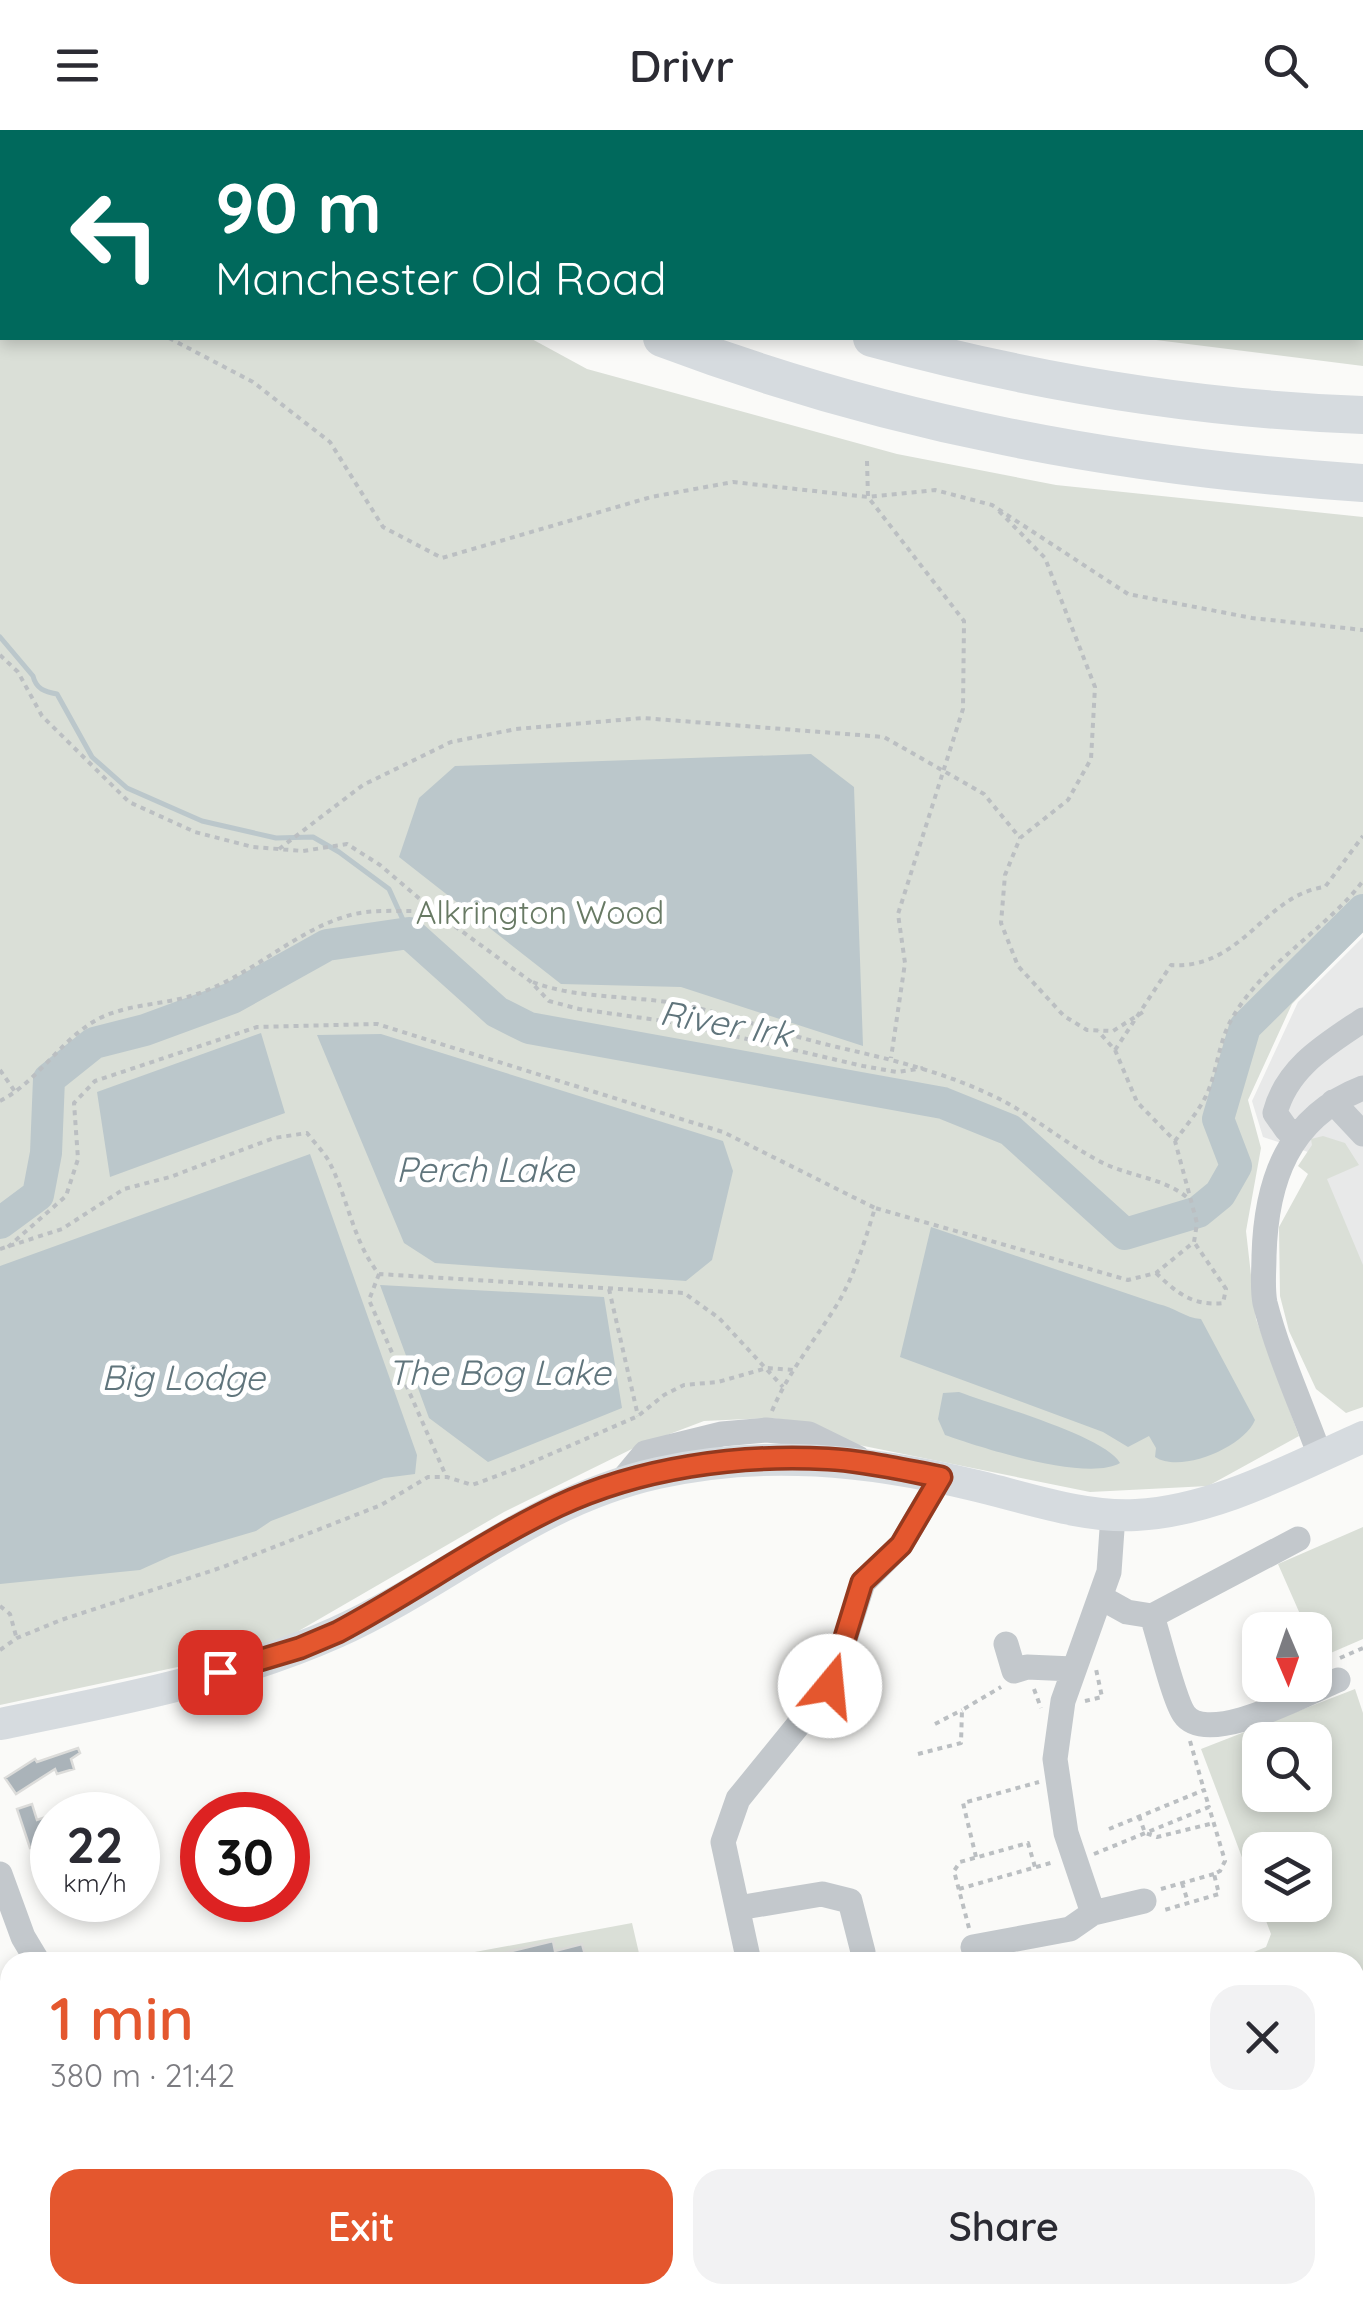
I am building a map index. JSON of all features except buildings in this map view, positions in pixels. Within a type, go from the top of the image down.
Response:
[{"type":"highway","points":[[668,340],[816,391],[947,426],[1072,452],[1172,467],[1363,483]]},
{"type":"highway","points":[[880,340],[1025,375],[1130,394],[1224,406],[1363,415]]},
{"type":"main road","points":[[0,1724],[146,1691],[300,1648],[392,1603],[556,1507],[620,1483],[690,1467],[751,1460],[869,1463],[1113,1514],[1159,1513],[1202,1505],[1363,1437]]},
{"type":"street","points":[[1299,1133],[1288,1130],[1276,1114],[1280,1096],[1294,1072],[1363,1020]]},
{"type":"street","points":[[1320,1456],[1264,1300],[1265,1218],[1282,1158],[1299,1133],[1333,1102],[1363,1088]]},
{"type":"street","points":[[1333,1102],[1363,1134]]},
{"type":"street","points":[[747,1952],[723,1842],[738,1799],[830,1686],[862,1582],[901,1545],[941,1477]]},
{"type":"street","points":[[1093,1914],[1068,1863],[1054,1759],[1062,1700],[1109,1572],[1113,1514]]},
{"type":"street","points":[[1100,1597],[1126,1612],[1152,1616],[1298,1539]]},
{"type":"street","points":[[1152,1616],[1184,1715],[1200,1726],[1233,1724],[1338,1680]]},
{"type":"street","points":[[1006,1644],[1014,1670],[1073,1669]]},
{"type":"street","points":[[0,1874],[11,1942]]},
{"type":"street","points":[[738,1908],[822,1894],[850,1901],[863,1952]]},
{"type":"street","points":[[974,1947],[1071,1928],[1093,1914],[1144,1901]]},
{"type":"path","points":[[172,340],[253,382],[330,442],[383,527],[442,558],[651,497],[733,482],[868,496],[935,490],[992,505],[1128,594],[1252,618],[1363,630]]},
{"type":"path","points":[[867,461],[868,496],[964,622],[962,709],[898,914],[905,963],[891,1058]]},
{"type":"path","points":[[992,505],[1045,558],[1095,687],[1091,759],[1068,800],[1020,838],[1005,875],[1001,923],[1018,966],[1064,1016],[1088,1030],[1113,1031],[1143,1012]]},
{"type":"path","points":[[0,656],[18,672],[42,716],[129,802],[194,832],[254,848],[314,849],[346,844],[380,864],[434,911],[530,981],[549,1001],[678,1022],[863,1066],[897,1072],[923,1068]]},
{"type":"path","points":[[280,848],[363,785],[451,742],[516,728],[643,718],[884,737],[984,794],[1020,838]]},
{"type":"path","points":[[1115,1050],[1171,965],[1194,967],[1228,951],[1304,890],[1325,887],[1363,836]]},
{"type":"path","points":[[1175,1142],[1206,1096],[1230,1022],[1255,989],[1316,926],[1346,904],[1363,881]]},
{"type":"path","points":[[0,1101],[16,1093],[98,1019],[132,1007],[196,995],[331,921],[352,914],[434,911]]},
{"type":"path","points":[[530,981],[554,991],[694,1007],[923,1068],[988,1093],[1030,1115],[1100,1162],[1174,1186],[1189,1199]]},
{"type":"path","points":[[8,1247],[66,1196],[78,1159],[74,1102],[95,1081],[258,1026],[295,1024],[378,1024],[722,1132],[875,1208],[1128,1280],[1156,1274],[1194,1242]]},
{"type":"path","points":[[1098,1031],[1115,1050],[1137,1102],[1175,1142],[1196,1222],[1194,1242],[1226,1288],[1223,1303],[1201,1305],[1184,1298],[1156,1274]]},
{"type":"path","points":[[0,1070],[16,1093]]},
{"type":"path","points":[[0,1250],[62,1229],[124,1189],[170,1177],[274,1138],[306,1133],[326,1158],[366,1258],[380,1274],[684,1293],[719,1318],[783,1386],[840,1300],[875,1208]]},
{"type":"path","points":[[380,1274],[369,1300],[446,1477]]},
{"type":"path","points":[[608,1287],[638,1416]]},
{"type":"path","points":[[0,1650],[17,1638],[61,1620],[223,1567],[382,1505],[428,1477],[446,1477],[472,1485],[638,1416],[684,1385],[730,1379],[766,1368],[794,1370]]},
{"type":"path","points":[[0,1606],[10,1614],[17,1638]]},
{"type":"path","points":[[1029,1676],[1046,1723]]},
{"type":"path","points":[[936,1724],[1014,1679]]},
{"type":"path","points":[[918,1754],[962,1742],[962,1710]]},
{"type":"path","points":[[1184,1715],[1225,1861],[1220,1872],[1143,1895],[1148,1915],[1219,1894],[1214,1874]]},
{"type":"path","points":[[976,1857],[962,1803],[1047,1780]]},
{"type":"path","points":[[1109,1829],[1204,1790]]},
{"type":"path","points":[[960,1889],[1035,1867],[1068,1863],[1209,1807]]},
{"type":"path","points":[[1139,1816],[1146,1833],[1157,1838],[1214,1823]]},
{"type":"path","points":[[974,1947],[954,1872],[960,1862],[1028,1843],[1035,1867]]},
{"type":"path","points":[[1182,1883],[1188,1903]]},
{"type":"shaded area","points":[[1363,937],[1363,1270],[1311,1153],[1263,1137],[1252,1101],[1298,1002]]},
{"type":"green space","name":"Alkrington Wood","points":[[0,340],[534,340],[587,369],[897,454],[1056,485],[1363,517],[1363,930],[1292,1004],[1248,1100],[1261,1148],[1246,1231],[1256,1319],[1299,1436],[1208,1486],[1090,1492],[854,1444],[810,1423],[771,1418],[704,1421],[638,1446],[504,1512],[271,1647],[0,1705]]},
{"type":"green space","points":[[1156,340],[1363,340],[1363,366]]},
{"type":"green space","points":[[1323,1136],[1345,1143],[1359,1165],[1327,1179],[1363,1265],[1363,1407],[1346,1413],[1316,1389],[1289,1331],[1280,1296],[1279,1227],[1308,1174],[1298,1166],[1312,1145],[1311,1139]]},
{"type":"green space","points":[[1363,1527],[1363,1639],[1332,1652],[1332,1612],[1299,1612],[1278,1564]]},
{"type":"green space","points":[[1355,1689],[1363,1713],[1363,1952],[1254,1952],[1266,1947],[1271,1934],[1266,1922],[1332,1922],[1332,1832],[1242,1832],[1242,1857],[1201,1749],[1242,1733],[1242,1812],[1332,1812],[1332,1722],[1270,1722],[1322,1702],[1332,1702],[1332,1698]]},
{"type":"green space","points":[[632,1923],[639,1952],[475,1952]]},
{"type":"water","points":[[811,754],[854,787],[863,1046],[681,987],[561,984],[399,857],[419,798],[455,766]]},
{"type":"water","points":[[261,1033],[285,1113],[110,1177],[97,1092]]},
{"type":"water","name":"Perch Lake","points":[[381,1034],[723,1141],[733,1171],[712,1260],[686,1281],[435,1263],[404,1243],[317,1035]]},
{"type":"water","name":"Big Lodge","points":[[310,1154],[417,1455],[415,1474],[384,1478],[271,1521],[256,1531],[171,1556],[140,1570],[0,1584],[0,1266]]},
{"type":"water","points":[[931,1227],[1201,1319],[1255,1420],[1249,1430],[1211,1455],[1166,1461],[1155,1457],[1156,1448],[1149,1436],[1128,1447],[1103,1432],[900,1357]]},
{"type":"water","name":"The Bog Lake","points":[[380,1285],[604,1297],[622,1408],[488,1462],[429,1418]]},
{"type":"water","points":[[959,1392],[1071,1432],[1093,1442],[1120,1463],[1105,1468],[1060,1466],[945,1435],[938,1419],[943,1393]]},
{"type":"waterway","points":[[0,637],[39,687],[57,694],[92,757],[127,788],[202,821],[276,838],[313,837],[389,889],[409,933]]},
{"type":"waterway","name":"River Irk","points":[[0,1223],[38,1195],[46,1153],[49,1079],[94,1043],[145,1030],[232,998],[327,945],[409,933],[497,1012],[529,1028],[943,1103],[1010,1130],[1125,1234],[1198,1212],[1220,1194],[1236,1166],[1218,1119],[1245,1027],[1363,910]]},
{"type":"route","points":[[220,1672],[338,1632],[556,1507],[620,1483],[690,1467],[751,1460],[826,1459],[941,1477],[901,1545],[862,1582],[830,1686]]}]
